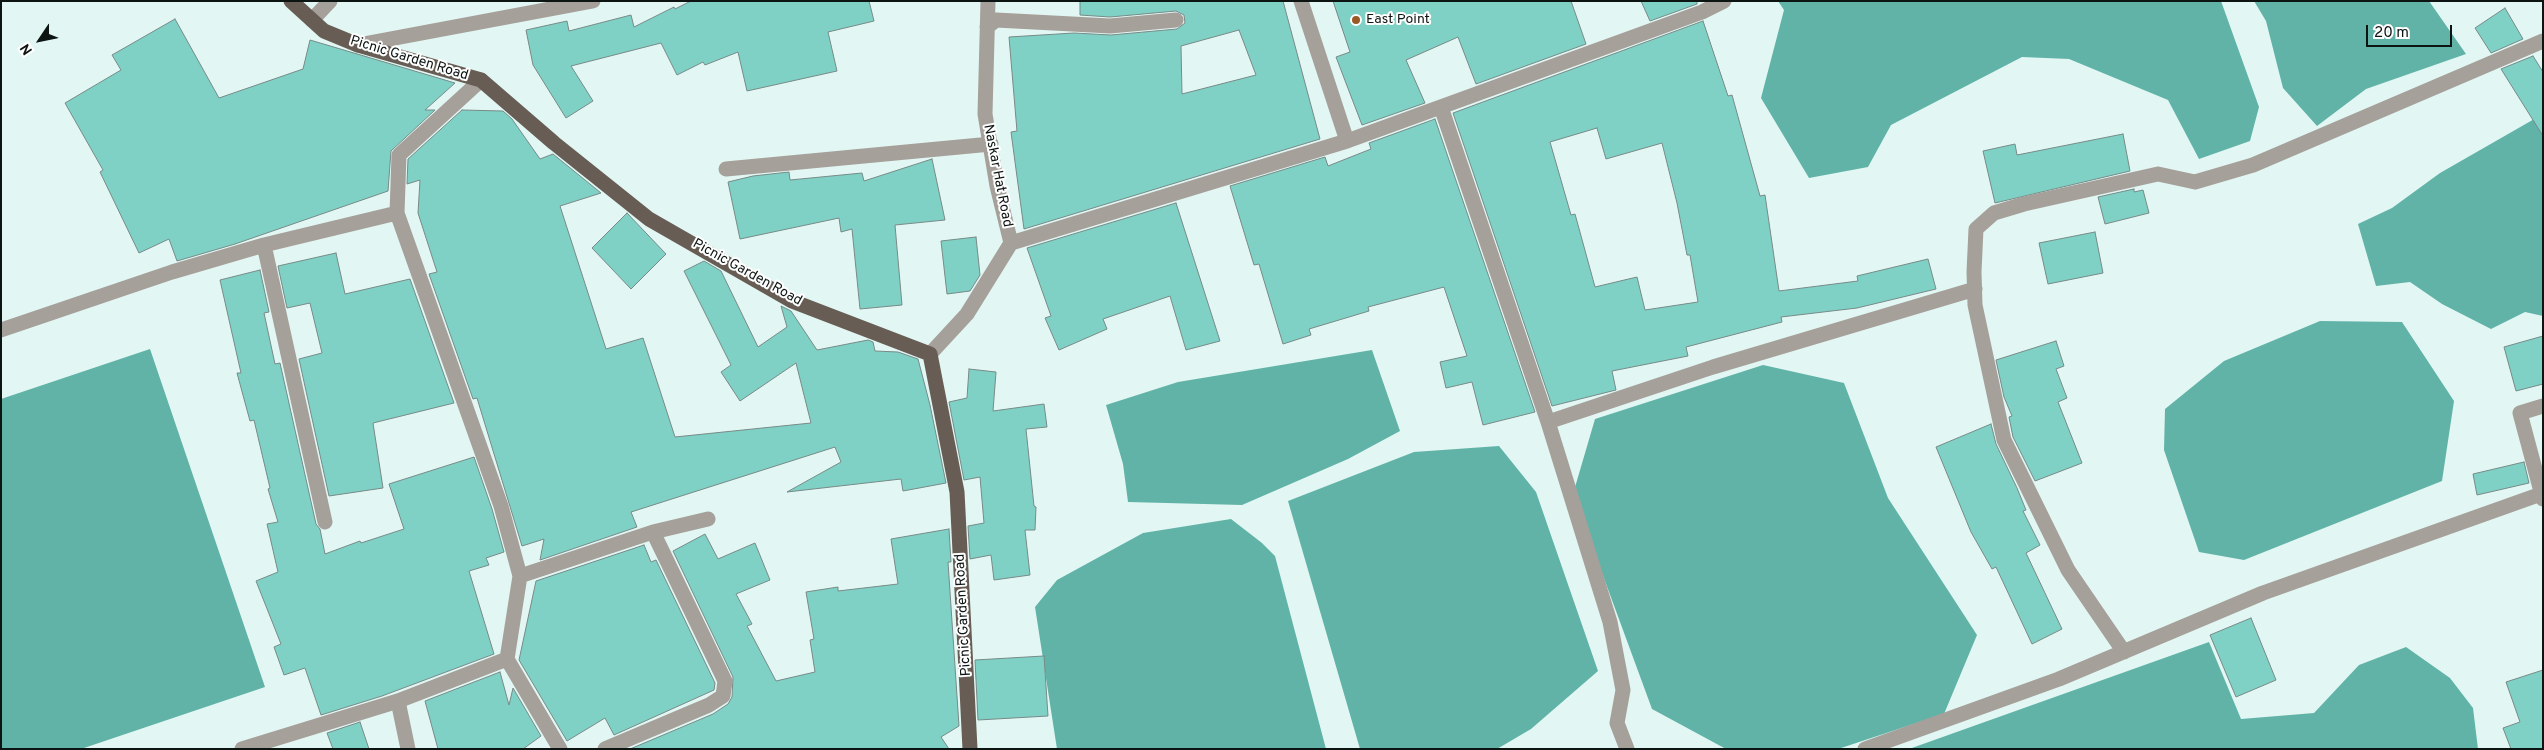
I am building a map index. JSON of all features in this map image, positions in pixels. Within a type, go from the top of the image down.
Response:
[{"type":"main road","name":"Picnic Garden Road","points":[[291,1],[324,31],[358,45],[482,80],[554,143],[649,219],[792,301],[930,354],[957,492],[970,749]]},
{"type":"street","points":[[312,20],[330,1]]},
{"type":"street","points":[[358,45],[572,3],[593,1]]},
{"type":"street","name":"Naskar Hat Road","points":[[930,354],[967,314],[1011,243],[985,114],[988,1]]},
{"type":"street","points":[[1301,1],[1347,141]]},
{"type":"street","points":[[1011,243],[1347,141],[1441,107],[1699,6],[1724,1]]},
{"type":"street","points":[[987,27],[996,20],[1110,26],[1176,20]]},
{"type":"street","points":[[2124,652],[2068,570],[2004,440],[1976,305],[1976,229],[1994,213],[2024,204],[2158,174],[2195,182],[2253,165],[2543,41]]},
{"type":"street","points":[[482,80],[399,155],[397,213],[501,506],[520,576],[507,659],[560,749]]},
{"type":"street","points":[[1441,107],[1548,422],[1610,622],[1623,690],[1617,722],[1627,749]]},
{"type":"street","points":[[726,170],[990,144]]},
{"type":"street","points":[[1,330],[172,272],[264,245],[397,213]]},
{"type":"street","points":[[264,245],[325,522]]},
{"type":"street","points":[[1548,422],[1713,367],[1975,289]]},
{"type":"street","points":[[1865,749],[2058,679],[2263,593],[2542,496],[2520,413],[2543,406]]},
{"type":"street","points":[[520,576],[653,532],[708,519]]},
{"type":"street","points":[[605,749],[709,705],[723,696],[724,681],[653,532]]},
{"type":"street","points":[[242,749],[398,701],[507,659]]},
{"type":"street","points":[[398,701],[408,749]]},
{"type":"shaded area","points":[[1778,1],[2221,1],[2259,107],[2250,141],[2199,159],[2168,100],[2069,59],[2022,57],[1891,125],[1868,167],[1809,178],[1761,98],[1784,10]]},
{"type":"shaded area","points":[[2254,1],[2429,1],[2466,54],[2366,89],[2317,126],[2283,88],[2266,21]]},
{"type":"shaded area","points":[[2543,114],[2543,316],[2525,312],[2491,329],[2442,304],[2410,282],[2376,286],[2358,224],[2392,208],[2440,173]]},
{"type":"shaded area","points":[[2320,321],[2402,322],[2454,401],[2442,481],[2244,560],[2199,552],[2164,450],[2165,409],[2224,361]]},
{"type":"shaded area","points":[[150,349],[265,687],[81,749],[1,749],[1,399]]},
{"type":"shaded area","points":[[1372,350],[1400,431],[1348,459],[1242,505],[1128,502],[1123,464],[1106,405],[1178,382]]},
{"type":"shaded area","points":[[1763,365],[1844,383],[1888,498],[1977,635],[1944,714],[1838,749],[1726,749],[1652,709],[1573,494],[1595,419]]},
{"type":"shaded area","points":[[1499,446],[1536,492],[1598,671],[1531,729],[1497,749],[1360,749],[1288,501],[1414,452]]},
{"type":"shaded area","points":[[1231,519],[1262,543],[1275,556],[1326,749],[1057,749],[1035,607],[1057,580],[1143,533]]},
{"type":"shaded area","points":[[2209,642],[2241,719],[2314,713],[2359,665],[2406,647],[2450,678],[2473,708],[2478,749],[1909,749]]},
{"type":"building","points":[[691,1],[869,1],[874,21],[828,32],[837,71],[747,91],[738,52],[705,65],[703,62],[677,75],[661,43],[571,66],[593,101],[566,118],[533,65],[526,30],[567,21],[569,31],[631,15],[634,27],[674,7],[675,9]]},
{"type":"building","points":[[1080,1],[1283,1],[1320,139],[1024,229],[1011,132],[1017,131],[1009,37],[1074,33],[1111,35],[1177,29],[1185,23],[1184,15],[1176,11],[1110,17],[1080,15]],"holes":[[[1239,30],[1256,75],[1182,94],[1181,46]]]},
{"type":"building","points":[[1333,1],[1571,1],[1586,44],[1476,84],[1458,37],[1406,60],[1425,103],[1362,125],[1336,57],[1350,52]]},
{"type":"building","points":[[1641,1],[1697,1],[1697,4],[1650,21]]},
{"type":"building","points":[[2505,8],[2523,39],[2491,53],[2475,28]]},
{"type":"building","points":[[175,19],[219,98],[303,69],[310,40],[455,83],[425,110],[435,110],[391,151],[388,191],[235,244],[177,261],[169,239],[139,253],[100,172],[103,170],[65,103],[121,70],[112,55]]},
{"type":"building","points":[[1703,21],[1728,96],[1732,95],[1760,196],[1765,195],[1779,291],[1858,281],[1857,276],[1928,259],[1936,289],[1857,308],[1781,317],[1782,322],[1686,347],[1688,356],[1612,371],[1616,390],[1552,406],[1453,113]],"holes":[[[1597,128],[1606,159],[1662,143],[1677,203],[1687,255],[1690,255],[1698,302],[1645,310],[1637,277],[1595,287],[1575,214],[1571,215],[1550,142]]]},
{"type":"building","points":[[2533,56],[2543,72],[2543,136],[2501,69]]},
{"type":"building","points":[[462,110],[503,111],[512,119],[540,159],[553,154],[601,193],[560,206],[606,349],[643,338],[675,437],[811,423],[796,363],[740,401],[721,372],[731,365],[684,271],[704,261],[721,271],[758,347],[787,327],[781,306],[791,311],[817,350],[868,340],[873,342],[875,351],[898,352],[918,359],[930,405],[946,483],[903,491],[901,479],[787,492],[841,462],[835,447],[631,512],[637,527],[540,560],[544,539],[522,546],[477,398],[473,399],[429,274],[437,272],[418,213],[420,180],[407,184],[408,159]]},
{"type":"building","points":[[1435,119],[1535,412],[1483,425],[1472,382],[1446,388],[1440,362],[1467,356],[1444,287],[1368,307],[1369,311],[1309,329],[1311,335],[1283,344],[1259,264],[1254,265],[1230,186],[1325,157],[1328,166],[1371,149],[1369,143]]},
{"type":"building","points":[[2123,134],[2130,171],[1995,203],[1983,151],[2015,144],[2017,155]]},
{"type":"building","points":[[932,159],[945,220],[895,225],[902,305],[860,309],[852,229],[841,232],[839,218],[740,239],[728,182],[753,176],[789,172],[790,180],[862,173],[864,181]]},
{"type":"building","points":[[2134,189],[2134,192],[2143,190],[2149,213],[2105,224],[2098,197]]},
{"type":"building","points":[[1176,203],[1220,341],[1186,350],[1170,296],[1103,319],[1107,329],[1059,350],[1045,318],[1051,316],[1027,248]]},
{"type":"building","points":[[627,213],[666,254],[631,289],[592,248]]},
{"type":"building","points":[[2095,232],[2103,273],[2048,284],[2039,243]]},
{"type":"building","points":[[976,237],[980,275],[970,291],[947,294],[941,241]]},
{"type":"building","points":[[336,253],[345,294],[410,279],[454,403],[373,423],[383,488],[329,496],[299,359],[322,353],[310,303],[287,308],[278,266]]},
{"type":"building","points":[[260,270],[269,312],[264,313],[275,364],[280,363],[316,524],[320,529],[325,554],[360,541],[361,543],[404,529],[389,484],[474,457],[492,509],[504,552],[486,558],[489,565],[469,571],[494,654],[382,696],[321,715],[305,668],[284,675],[274,647],[281,644],[256,581],[278,572],[267,524],[278,522],[268,489],[270,488],[254,420],[250,421],[237,373],[241,373],[220,280]]},
{"type":"building","points":[[2543,336],[2543,384],[2516,391],[2504,347]]},
{"type":"building","points":[[2056,341],[2064,366],[2056,369],[2067,398],[2058,402],[2082,463],[2035,481],[2013,437],[2009,417],[2012,416],[2004,397],[1996,360]]},
{"type":"building","points":[[969,369],[996,372],[993,411],[1044,404],[1047,427],[1026,429],[1034,506],[1036,507],[1035,530],[1025,530],[1030,575],[994,580],[991,555],[970,559],[968,526],[984,523],[980,477],[964,480],[949,402],[967,398]]},
{"type":"building","points":[[1991,424],[1996,444],[2026,510],[2023,511],[2040,545],[2026,553],[2062,629],[2032,644],[1996,567],[1992,569],[1971,532],[1936,447]]},
{"type":"building","points":[[2524,462],[2529,483],[2477,495],[2473,474]]},
{"type":"building","points":[[949,529],[951,562],[948,562],[959,726],[941,737],[949,749],[630,749],[713,714],[728,704],[732,697],[733,677],[673,551],[705,534],[718,559],[755,543],[770,580],[736,594],[752,624],[747,626],[776,681],[815,672],[810,640],[814,639],[806,592],[838,587],[838,591],[898,584],[891,539]]},
{"type":"building","points":[[644,545],[651,562],[656,560],[715,683],[714,690],[614,735],[605,718],[567,741],[519,660],[536,581]]},
{"type":"building","points":[[2251,618],[2276,680],[2236,697],[2210,635]]},
{"type":"building","points":[[1044,656],[1048,716],[978,720],[975,660]]},
{"type":"building","points":[[2543,670],[2543,749],[2511,749],[2503,728],[2520,722],[2506,682]]},
{"type":"building","points":[[500,672],[509,705],[513,688],[541,736],[523,749],[438,749],[425,701]]},
{"type":"building","points":[[360,722],[369,749],[333,749],[327,733]]},
{"type":"place","name":"East Point","points":[[1356,20]]}]
